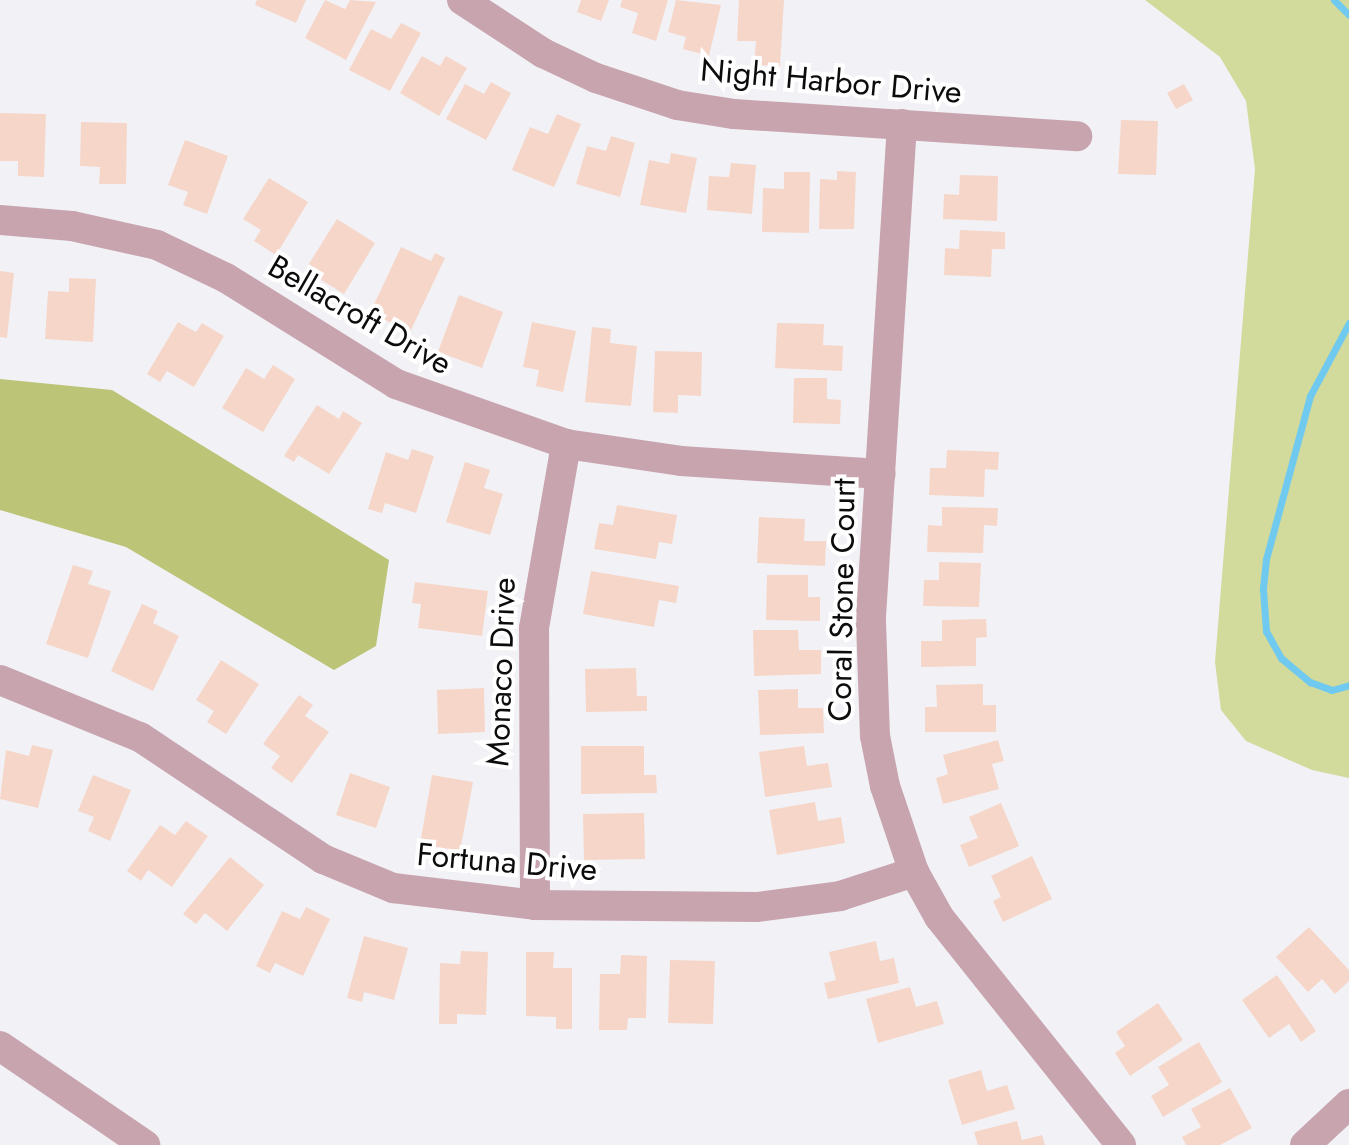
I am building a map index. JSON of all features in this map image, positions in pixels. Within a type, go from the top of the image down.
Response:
[{"type":"street","name":"Night Harbor Drive","points":[[462,0],[543,53],[596,78],[677,105],[734,114],[1077,136]]},
{"type":"street","name":"Coral Stone Court","points":[[902,124],[871,622],[875,736],[885,786],[914,872],[968,958],[1121,1145]]},
{"type":"street","name":"Bellacroft Drive","points":[[0,220],[72,226],[157,245],[226,278],[396,384],[566,444],[667,460],[881,474]]},
{"type":"street","name":"Monaco Drive","points":[[535,905],[533,642],[540,571],[566,444]]},
{"type":"street","name":"Fortuna Drive","points":[[0,680],[140,737],[292,840],[357,875],[436,897],[535,905],[706,909],[801,904],[914,872]]},
{"type":"street","points":[[0,1046],[145,1145]]},
{"type":"street","points":[[1305,1145],[1349,1104]]},
{"type":"green space","points":[[1145,0],[1349,0],[1349,778],[1312,770],[1246,741],[1221,710],[1215,662],[1255,169],[1246,101],[1220,57]]},
{"type":"green space","points":[[0,379],[112,390],[389,560],[376,646],[334,670],[126,547],[0,510]]},
{"type":"building","points":[[257,0],[306,0],[296,23],[255,5]]},
{"type":"building","points":[[325,0],[345,9],[350,0],[376,2],[346,60],[305,38]]},
{"type":"building","points":[[581,0],[609,0],[601,21],[577,12]]},
{"type":"building","points":[[622,0],[668,0],[656,41],[632,33],[638,13],[620,7]]},
{"type":"building","points":[[676,0],[721,5],[709,56],[683,49],[686,37],[668,32]]},
{"type":"building","points":[[739,0],[784,0],[780,66],[754,65],[756,41],[737,41]]},
{"type":"building","points":[[401,23],[421,33],[390,91],[349,70],[371,29],[391,39]]},
{"type":"building","points":[[422,56],[440,66],[446,56],[467,68],[439,116],[400,93]]},
{"type":"building","points":[[491,82],[511,93],[486,140],[446,119],[465,84],[484,94]]},
{"type":"building","points":[[1184,84],[1193,100],[1176,109],[1167,93]]},
{"type":"building","points":[[0,113],[46,114],[44,177],[18,176],[18,161],[0,161]]},
{"type":"building","points":[[557,114],[581,124],[554,187],[512,170],[530,127],[548,134]]},
{"type":"building","points":[[1121,120],[1158,121],[1156,175],[1118,174]]},
{"type":"building","points":[[81,122],[127,123],[126,184],[99,184],[100,167],[80,166]]},
{"type":"building","points":[[611,136],[635,143],[620,197],[576,184],[587,146],[606,151]]},
{"type":"building","points":[[185,140],[228,156],[207,214],[183,205],[188,192],[168,185]]},
{"type":"building","points":[[671,153],[697,158],[686,213],[640,205],[649,160],[669,164]]},
{"type":"building","points":[[731,163],[756,165],[752,214],[707,210],[709,176],[729,177]]},
{"type":"building","points":[[837,171],[856,172],[854,229],[819,229],[820,179],[837,180]]},
{"type":"building","points":[[784,172],[810,172],[809,233],[762,232],[763,188],[784,189]]},
{"type":"building","points":[[960,175],[998,176],[997,221],[943,219],[944,194],[959,195]]},
{"type":"building","points":[[269,178],[308,202],[276,255],[254,241],[261,230],[243,219]]},
{"type":"building","points":[[337,219],[375,243],[344,294],[305,270]]},
{"type":"building","points":[[960,230],[1005,232],[1005,249],[992,249],[991,277],[944,275],[945,248],[959,249]]},
{"type":"building","points":[[401,247],[431,261],[435,253],[445,258],[410,332],[370,313]]},
{"type":"building","points":[[0,271],[14,273],[7,338],[0,337]]},
{"type":"building","points":[[69,278],[96,279],[93,342],[45,339],[48,291],[69,292]]},
{"type":"building","points":[[459,295],[503,312],[482,368],[438,352]]},
{"type":"building","points":[[178,322],[196,332],[202,323],[224,336],[194,387],[167,371],[160,382],[147,374]]},
{"type":"building","points":[[532,322],[576,331],[563,392],[536,386],[539,370],[523,367]]},
{"type":"building","points":[[777,323],[824,324],[823,345],[843,346],[842,371],[775,368]]},
{"type":"building","points":[[592,327],[611,329],[610,343],[637,346],[631,406],[585,402]]},
{"type":"building","points":[[655,351],[702,352],[701,396],[678,395],[678,413],[653,412]]},
{"type":"building","points":[[273,365],[295,379],[263,432],[222,408],[246,368],[264,379]]},
{"type":"building","points":[[794,378],[827,378],[827,399],[841,400],[840,424],[793,423]]},
{"type":"building","points":[[317,405],[339,419],[343,411],[362,423],[329,474],[298,455],[294,462],[284,456]]},
{"type":"building","points":[[412,449],[434,456],[416,513],[385,503],[382,513],[368,509],[386,452],[408,460]]},
{"type":"building","points":[[947,450],[999,452],[998,470],[985,469],[984,497],[929,495],[930,468],[946,468]]},
{"type":"building","points":[[465,462],[490,470],[484,488],[503,494],[490,535],[446,522]]},
{"type":"building","points":[[617,505],[677,515],[672,544],[659,542],[656,559],[594,549],[599,523],[613,525]]},
{"type":"building","points":[[942,507],[998,508],[997,526],[984,525],[983,553],[927,552],[928,525],[942,526]]},
{"type":"building","points":[[759,517],[805,519],[804,541],[826,541],[825,566],[757,563]]},
{"type":"building","points":[[939,562],[981,563],[979,607],[923,606],[924,580],[939,580]]},
{"type":"building","points":[[73,565],[93,571],[88,584],[111,591],[88,658],[46,644]]},
{"type":"building","points":[[591,571],[679,586],[676,603],[659,600],[654,627],[583,614]]},
{"type":"building","points":[[767,575],[808,575],[808,597],[820,597],[820,621],[766,620]]},
{"type":"building","points":[[415,582],[488,591],[482,636],[418,628],[421,604],[412,603]]},
{"type":"building","points":[[142,604],[158,611],[153,623],[179,636],[153,691],[111,671]]},
{"type":"building","points":[[986,619],[987,637],[976,638],[976,666],[921,667],[921,641],[942,641],[942,620]]},
{"type":"building","points":[[753,630],[798,630],[799,650],[821,650],[821,674],[754,676]]},
{"type":"building","points":[[221,660],[259,684],[226,734],[207,722],[214,711],[196,700]]},
{"type":"building","points":[[636,668],[637,696],[647,696],[647,711],[586,712],[585,669]]},
{"type":"building","points":[[983,684],[983,705],[996,705],[996,732],[925,732],[925,707],[937,707],[936,685]]},
{"type":"building","points":[[484,688],[485,732],[438,734],[437,690]]},
{"type":"building","points":[[798,689],[798,708],[823,708],[824,733],[760,735],[758,690]]},
{"type":"building","points":[[299,695],[313,705],[305,716],[329,732],[292,783],[271,768],[280,756],[263,744]]},
{"type":"building","points":[[998,740],[1004,761],[992,764],[999,789],[943,804],[936,778],[948,774],[943,755]]},
{"type":"building","points":[[32,745],[53,750],[38,808],[0,799],[6,750],[29,756]]},
{"type":"building","points":[[581,746],[644,746],[644,775],[656,775],[657,793],[581,794]]},
{"type":"building","points":[[804,746],[807,766],[828,763],[832,787],[765,797],[759,752]]},
{"type":"building","points":[[350,773],[390,787],[376,828],[336,815]]},
{"type":"building","points":[[93,775],[131,790],[110,841],[88,831],[94,817],[78,811]]},
{"type":"building","points":[[432,775],[473,782],[460,851],[420,844]]},
{"type":"building","points":[[815,802],[818,821],[841,817],[845,843],[777,855],[769,810]]},
{"type":"building","points":[[1001,803],[1019,846],[969,867],[960,845],[978,838],[969,817]]},
{"type":"building","points":[[644,813],[645,859],[584,860],[583,814]]},
{"type":"building","points":[[186,821],[208,836],[172,887],[148,870],[141,881],[127,871],[160,825],[175,835]]},
{"type":"building","points":[[1032,856],[1052,899],[1003,922],[993,901],[1001,897],[991,876]]},
{"type":"building","points":[[230,857],[264,885],[227,931],[205,913],[196,924],[183,914]]},
{"type":"building","points":[[306,907],[330,919],[303,976],[275,963],[270,973],[256,966],[282,911],[300,919]]},
{"type":"building","points":[[1309,927],[1349,970],[1349,981],[1335,994],[1322,979],[1308,992],[1276,957]]},
{"type":"building","points":[[364,936],[408,948],[394,1000],[364,992],[362,1002],[347,998]]},
{"type":"building","points":[[876,941],[880,961],[894,958],[899,983],[828,999],[824,983],[836,980],[829,952]]},
{"type":"building","points":[[461,951],[488,952],[486,1015],[457,1014],[457,1024],[439,1024],[440,963],[460,964]]},
{"type":"building","points":[[526,952],[554,952],[553,968],[572,968],[572,1029],[556,1029],[556,1017],[526,1016]]},
{"type":"building","points":[[621,955],[647,956],[646,1018],[628,1018],[627,1030],[599,1030],[600,974],[620,974]]},
{"type":"building","points":[[670,960],[715,961],[713,1024],[668,1023]]},
{"type":"building","points":[[1277,975],[1316,1031],[1301,1042],[1289,1024],[1269,1038],[1242,1000]]},
{"type":"building","points":[[910,987],[916,1007],[937,1001],[944,1024],[878,1043],[866,999]]},
{"type":"building","points":[[1158,1003],[1183,1040],[1130,1076],[1115,1053],[1125,1046],[1116,1032]]},
{"type":"building","points":[[1199,1042],[1222,1082],[1163,1117],[1151,1096],[1169,1085],[1158,1067]]},
{"type":"building","points":[[981,1070],[987,1091],[1007,1085],[1015,1109],[962,1125],[948,1080]]},
{"type":"building","points":[[1230,1088],[1252,1128],[1220,1145],[1186,1145],[1182,1137],[1201,1127],[1191,1109]]},
{"type":"building","points":[[1017,1121],[1022,1140],[1042,1135],[1045,1145],[978,1145],[974,1132]]},
{"type":"waterway","points":[[1334,0],[1349,15]]},
{"type":"waterway","points":[[1349,323],[1310,396],[1266,559],[1263,589],[1266,631],[1281,658],[1310,682],[1332,690],[1349,685]]}]
